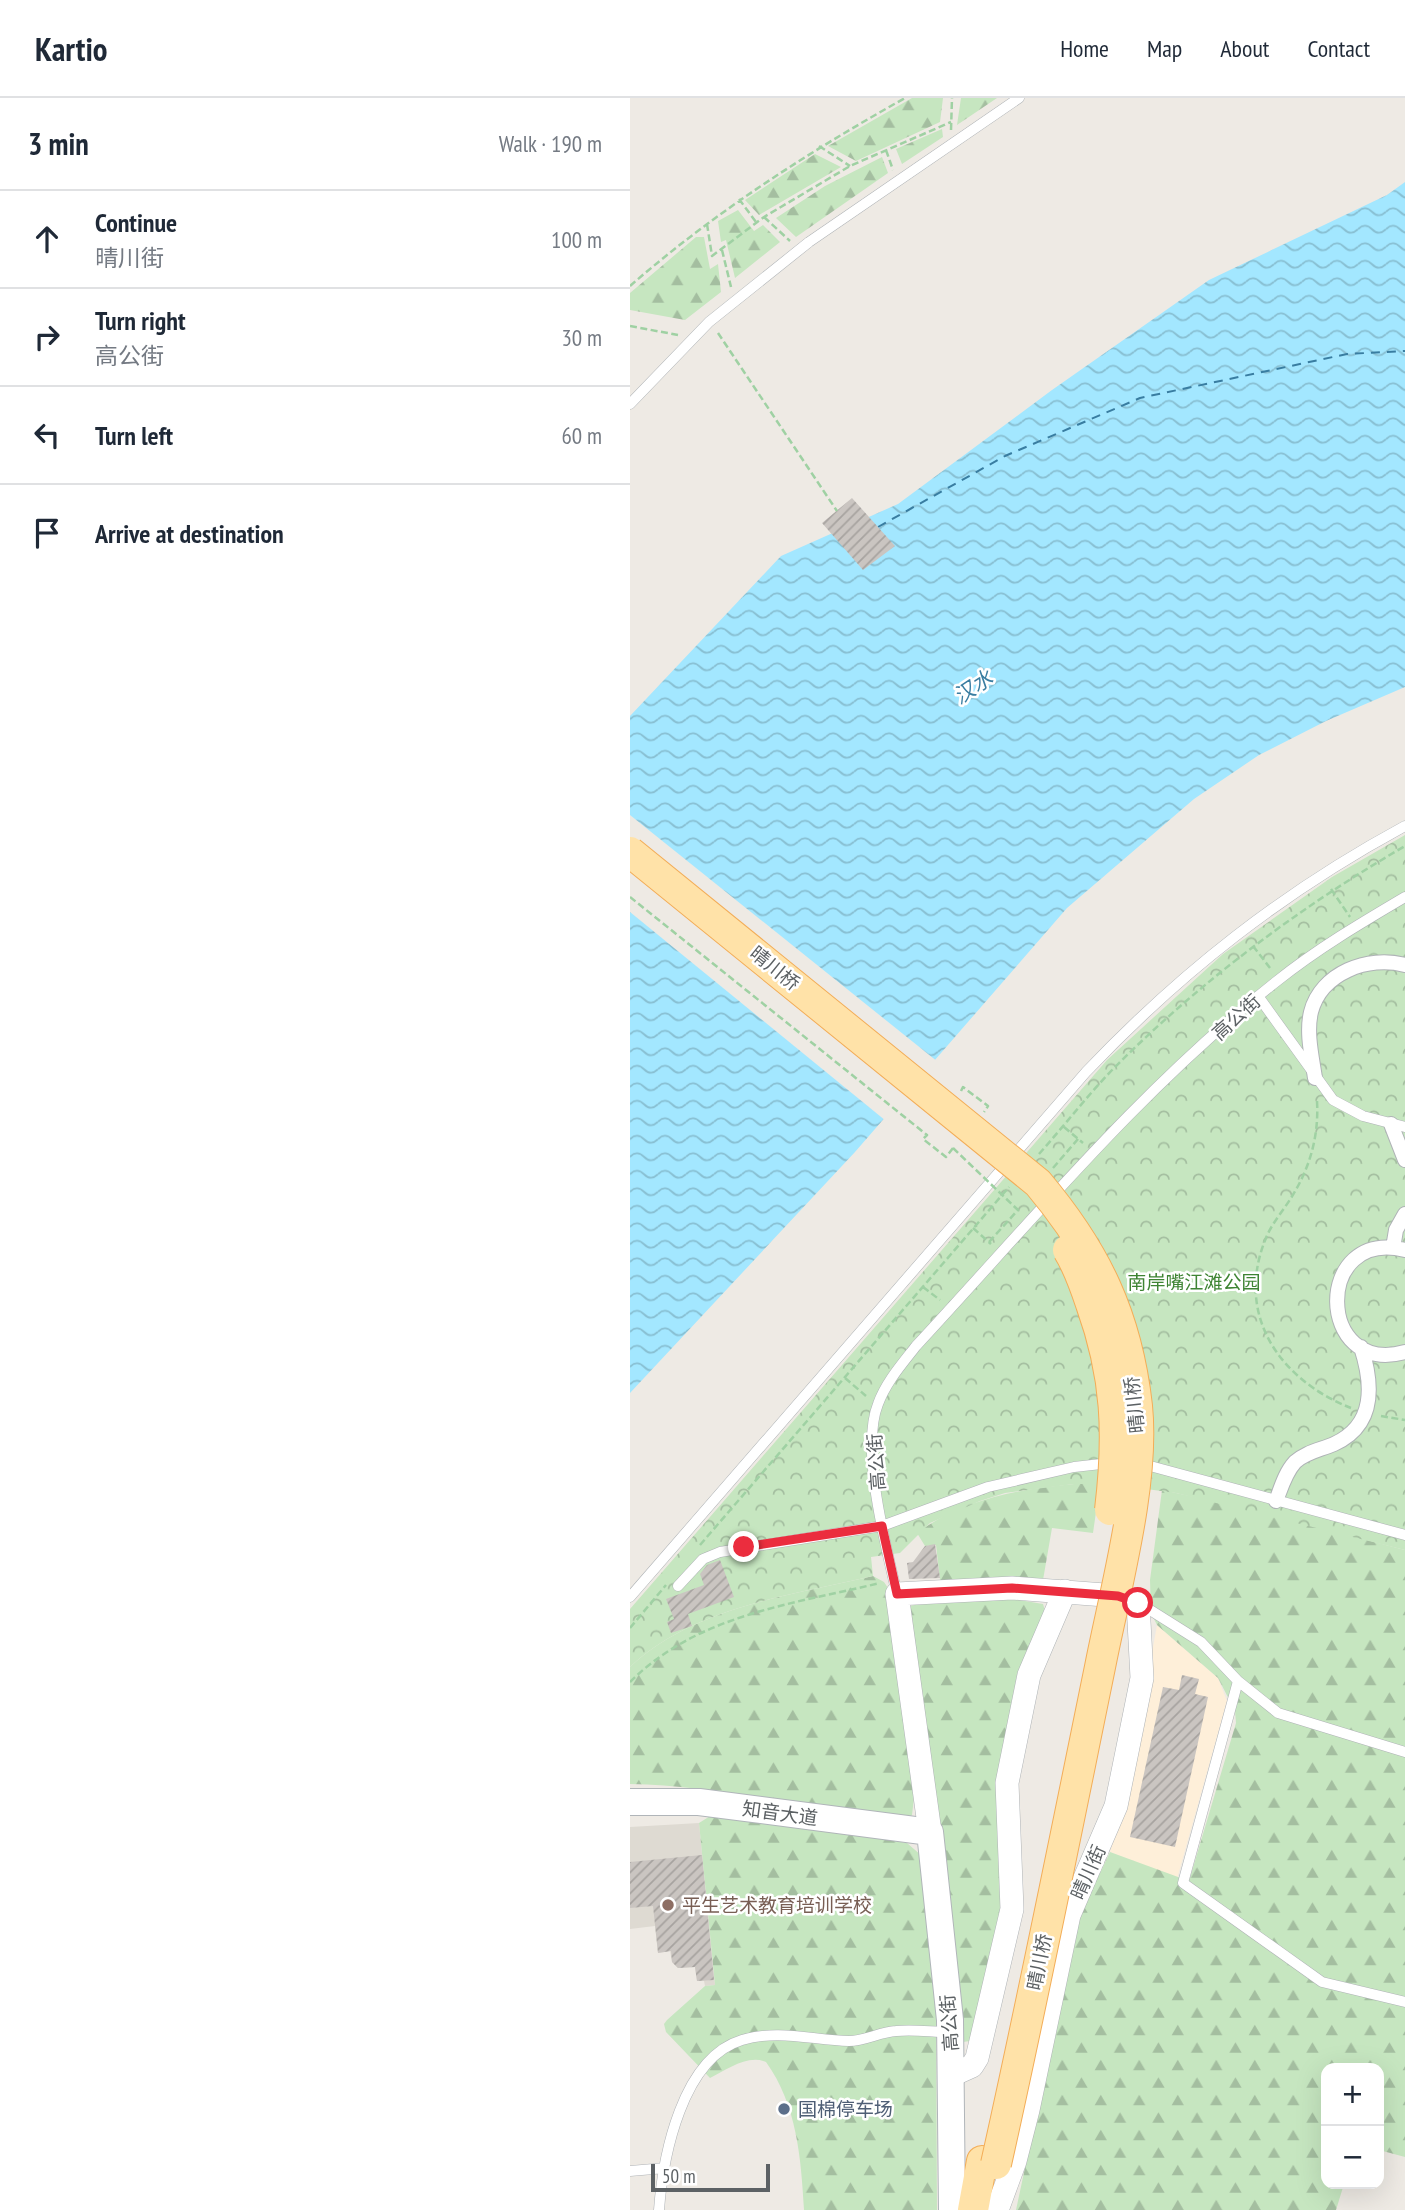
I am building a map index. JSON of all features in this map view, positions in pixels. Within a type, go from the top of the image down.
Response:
[{"type":"main road","name":"晴川桥","points":[[630,852],[1038,1183],[1077,1231],[1093,1258],[1110,1291],[1126,1344],[1137,1406],[1137,1464],[1109,1621],[989,2163]]},
{"type":"main road","name":"晴川桥","points":[[630,875],[1013,1185],[1042,1214],[1071,1255],[1105,1350],[1114,1390],[1117,1436],[1105,1554],[989,2163]]},
{"type":"main road","name":"知音大道","points":[[630,1802],[699,1802],[930,1832]]},
{"type":"main road","name":"高公街","points":[[930,1832],[950,2033],[952,2210]]},
{"type":"main road","points":[[973,2210],[989,2163]]},
{"type":"main road","points":[[989,2163],[990,2210]]},
{"type":"street","points":[[1315,1078],[1310,1044],[1310,1015],[1324,988],[1343,972],[1357,965],[1385,962],[1405,965]]},
{"type":"street","points":[[1398,1126],[1405,1160]]},
{"type":"street","points":[[1405,1214],[1396,1230],[1399,1249],[1381,1248],[1359,1257],[1350,1265],[1338,1285],[1336,1297],[1339,1320],[1352,1340],[1361,1347],[1380,1354],[1405,1352]]},
{"type":"street","points":[[1276,1501],[1289,1470],[1297,1461],[1347,1437],[1364,1412],[1371,1384],[1361,1347]]},
{"type":"street","points":[[895,1587],[1065,1591],[1118,1596],[1138,1603]]},
{"type":"street","name":"高公街","points":[[895,1587],[930,1832]]},
{"type":"street","points":[[952,2075],[972,2066],[977,2059],[1012,1909],[1007,1783],[1029,1675],[1065,1591]]},
{"type":"street","name":"晴川街","points":[[997,2210],[1024,2123],[1069,1915],[1116,1807],[1142,1678],[1138,1603]]},
{"type":"lane","points":[[630,404],[709,322],[800,249],[1019,98]]},
{"type":"lane","points":[[630,1597],[1086,1072],[1152,1005],[1208,955],[1276,906],[1405,826]]},
{"type":"lane","name":"高公街","points":[[895,1587],[882,1526],[873,1455],[873,1421],[878,1402],[916,1346],[1136,1107],[1258,996],[1356,926],[1405,897]]},
{"type":"lane","points":[[1258,996],[1333,1100],[1350,1110],[1398,1126]]},
{"type":"lane","points":[[674,1582],[703,1559],[720,1552],[882,1526],[988,1487],[1105,1463],[1143,1463],[1405,1535]]},
{"type":"lane","points":[[1138,1603],[1201,1642],[1238,1681],[1278,1713],[1405,1752]]},
{"type":"lane","points":[[1238,1681],[1183,1883],[1322,1982],[1405,2002]]},
{"type":"lane","points":[[659,2210],[665,2168],[677,2121],[691,2086],[712,2058],[729,2046],[742,2040],[783,2035],[849,2041],[894,2031],[950,2033]]},
{"type":"lane","points":[[630,2171],[665,2168]]},
{"type":"path","points":[[630,286],[739,199],[819,146],[905,98]]},
{"type":"path","points":[[950,146],[953,98]]},
{"type":"path","points":[[706,224],[712,256],[764,217],[850,166],[951,122]]},
{"type":"path","points":[[819,146],[850,166]]},
{"type":"path","points":[[886,150],[898,182]]},
{"type":"path","points":[[739,199],[757,223]]},
{"type":"path","points":[[764,217],[800,249]]},
{"type":"path","points":[[722,250],[735,302]]},
{"type":"path","points":[[709,322],[837,511]]},
{"type":"path","points":[[630,326],[694,338]]},
{"type":"path","points":[[1036,1157],[1132,1050],[1189,997],[1252,945],[1331,889],[1405,846]]},
{"type":"path","points":[[1331,889],[1350,918]]},
{"type":"path","name":"晴川桥","points":[[630,897],[926,1135],[923,1139],[946,1157],[953,1148],[1018,1210],[989,1242],[973,1228]]},
{"type":"path","points":[[1252,945],[1263,960]]},
{"type":"path","points":[[1315,1078],[1318,1127],[1314,1145],[1302,1180],[1269,1232],[1260,1254],[1256,1274],[1260,1312],[1272,1346],[1291,1373],[1315,1392],[1364,1412],[1405,1420]]},
{"type":"path","points":[[1063,1126],[1078,1139]]},
{"type":"path","points":[[697,1549],[1009,1187]]},
{"type":"path","points":[[923,1287],[945,1305]]},
{"type":"path","points":[[845,1378],[869,1398]]},
{"type":"path","points":[[630,1628],[674,1582]]},
{"type":"path","points":[[630,1682],[661,1654],[721,1623],[895,1587]]},
{"type":"shaded area","points":[[1157,1625],[1218,1678],[1227,1701],[1177,1879],[1110,1852],[1126,1797]]},
{"type":"shaded area","name":"平生艺术教育培训学校","points":[[699,1823],[715,1985],[705,1986],[704,1981],[697,1981],[695,1967],[678,1968],[672,1962],[670,1951],[658,1953],[655,1926],[630,1929],[630,1827]]},
{"type":"green space","points":[[912,98],[943,98],[940,122],[856,161],[828,146]]},
{"type":"green space","points":[[961,98],[997,98],[957,125]]},
{"type":"green space","points":[[942,129],[943,137],[902,164],[896,149]]},
{"type":"green space","points":[[815,154],[841,167],[759,215],[745,200]]},
{"type":"green space","points":[[882,157],[888,173],[796,237],[776,218],[825,186]]},
{"type":"green space","points":[[738,210],[754,231],[763,225],[780,242],[735,278],[726,240],[721,242],[718,221]]},
{"type":"green space","points":[[696,237],[704,237],[710,269],[718,264],[721,292],[685,320],[630,310],[630,293]]},
{"type":"green space","name":"南岸嘴江滩公园","points":[[1405,835],[1405,1550],[1176,1493],[1109,1484],[1074,1484],[1005,1493],[930,1523],[900,1553],[871,1557],[873,1576],[777,1597],[713,1617],[683,1630],[630,1667],[630,1609],[1107,1060],[1223,954],[1332,877]]},
{"type":"green space","points":[[1074,1484],[1100,1484],[1093,1533],[1052,1528],[1043,1580],[940,1580],[936,1545],[925,1546],[917,1533],[935,1521],[972,1504],[1012,1493]]},
{"type":"green space","points":[[1162,1490],[1237,1506],[1405,1550],[1405,2157],[1384,2151],[1384,2063],[1321,2063],[1321,2189],[1342,2189],[1336,2210],[1016,2210],[1078,1919],[1110,1852],[1189,1881],[1236,1723],[1235,1711],[1218,1678],[1157,1625],[1151,1613],[1150,1580]]},
{"type":"green space","points":[[873,1576],[884,1582],[888,1588],[914,1798],[912,1815],[908,1819],[838,1812],[700,1789],[630,1784],[630,1667],[683,1630],[713,1617],[777,1597]]},
{"type":"green space","points":[[1007,1598],[1043,1604],[1046,1614],[1017,1675],[1008,1723],[1003,1909],[970,2041],[963,2042],[910,1606],[943,1599]]},
{"type":"green space","points":[[715,1813],[907,1843],[922,1856],[936,2004],[937,2210],[804,2210],[796,2133],[785,2096],[766,2062],[744,2061],[710,2078],[666,2032],[664,2024],[667,2020],[705,1986],[715,1985],[699,1823]]},
{"type":"water","name":"汉水","points":[[1405,182],[1405,687],[1326,721],[1259,755],[1194,799],[1067,908],[855,1152],[630,1393],[630,716],[781,556],[898,504],[1052,390],[1209,280],[1387,195]]},
{"type":"pier","points":[[630,815],[938,1062],[886,1121],[630,912]]},
{"type":"building","points":[[852,498],[895,546],[863,570],[822,523]]},
{"type":"building","points":[[935,1544],[940,1578],[909,1579],[907,1563],[913,1562],[925,1546]]},
{"type":"building","points":[[720,1560],[734,1597],[688,1614],[692,1626],[671,1633],[667,1622],[674,1619],[666,1599],[704,1585],[700,1574],[707,1565]]},
{"type":"building","points":[[1182,1675],[1199,1679],[1195,1694],[1208,1697],[1175,1847],[1130,1837],[1163,1687],[1179,1690]]},
{"type":"building","name":"平生艺术教育培训学校","points":[[702,1855],[714,1980],[697,1981],[695,1967],[678,1968],[672,1962],[671,1951],[658,1953],[653,1906],[630,1908],[630,1862]]},
{"type":"ferry route","points":[[878,527],[1005,456],[1140,398],[1347,354],[1405,351]]},
{"type":"place","name":"平生艺术教育培训学校","points":[[668,1905]]},
{"type":"place","name":"国棉停车场","points":[[784,2109]]},
{"type":"route","points":[[744,1547],[831,1536],[882,1526],[897,1594],[1012,1588],[1085,1592],[1118,1596],[1138,1603]]}]
